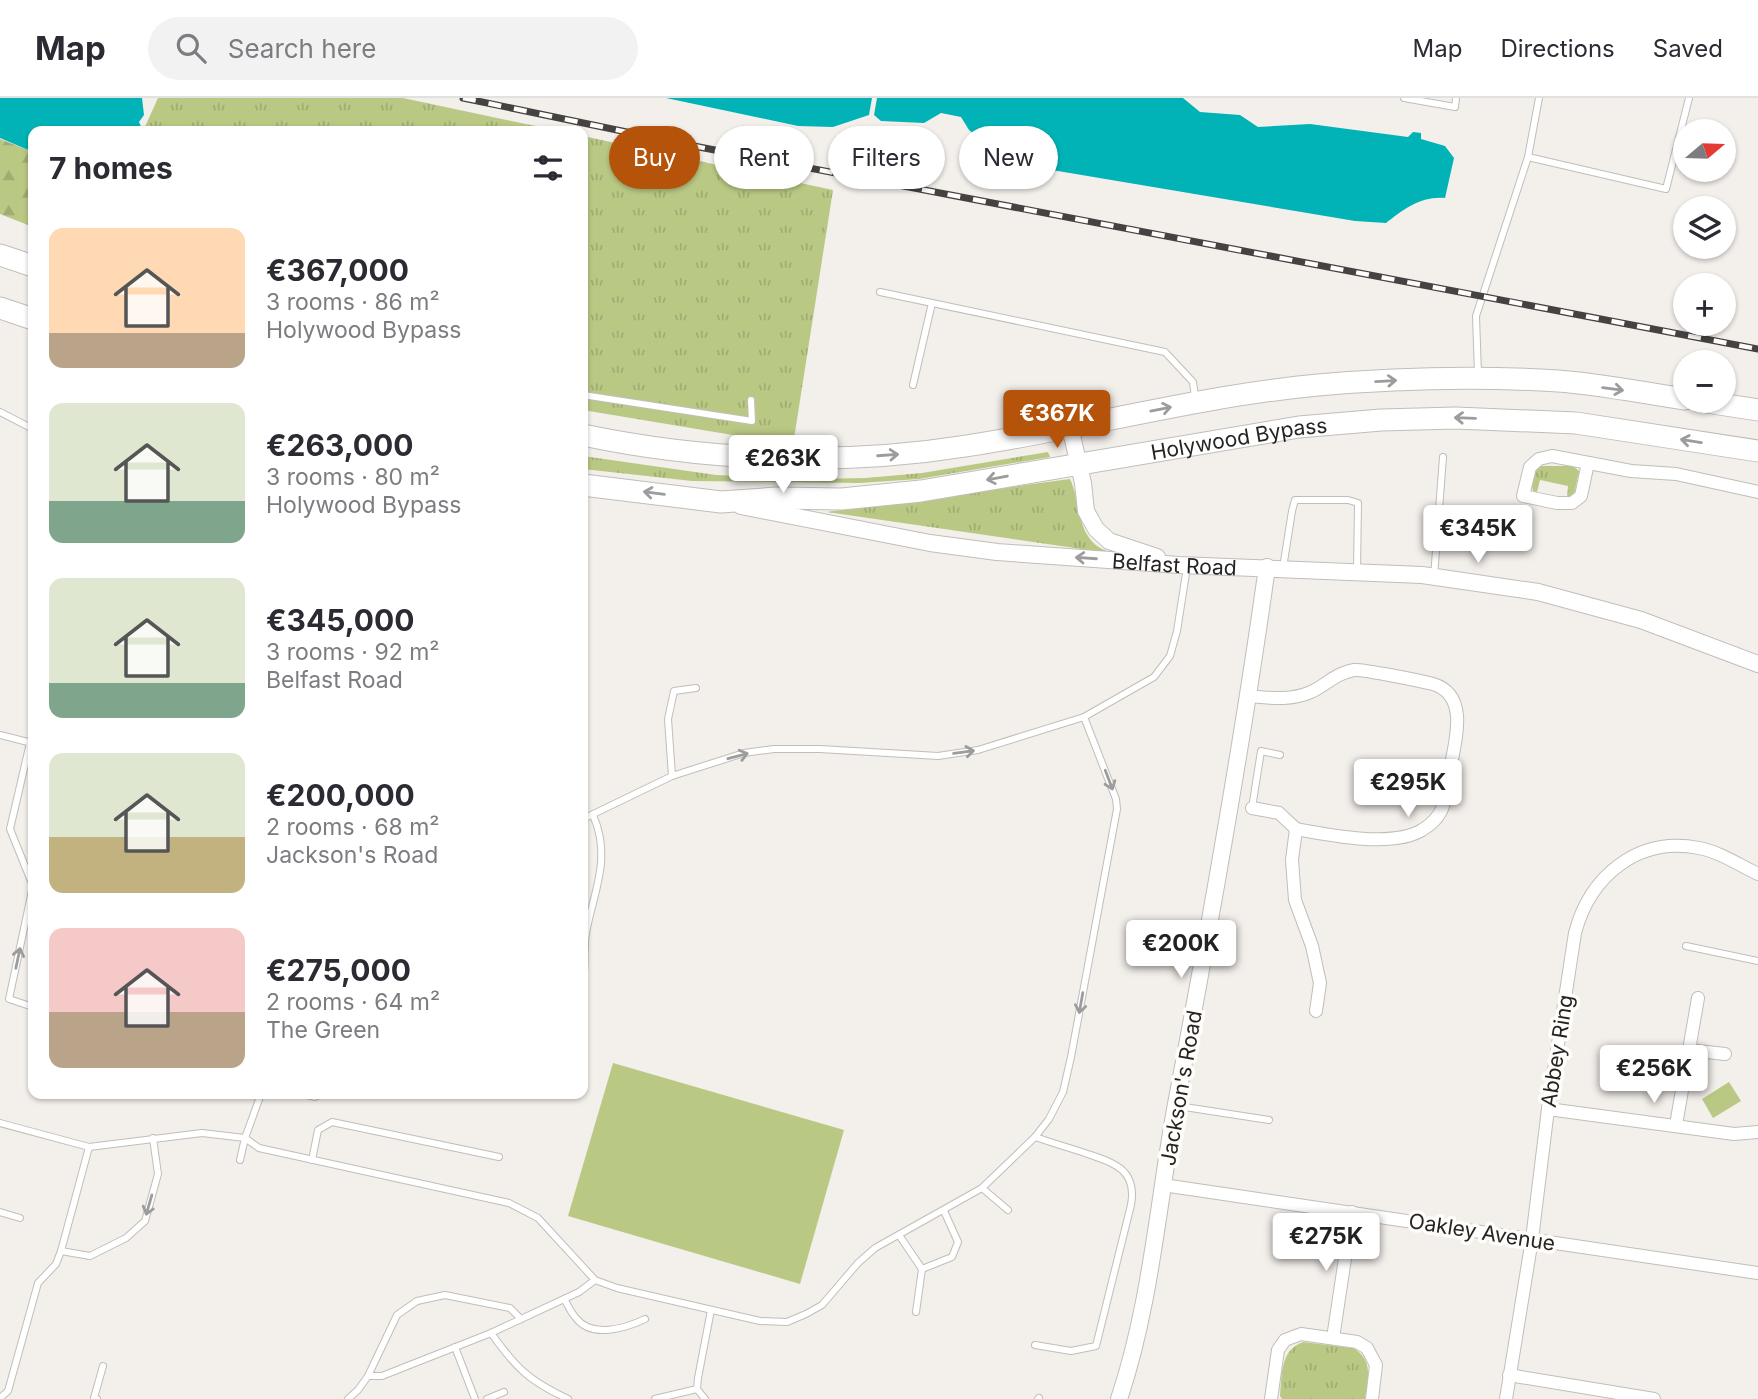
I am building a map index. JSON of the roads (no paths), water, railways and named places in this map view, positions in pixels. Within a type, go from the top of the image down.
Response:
[{"type":"highway","points":[[0,256],[28,265]]},
{"type":"highway","points":[[0,308],[28,317]]},
{"type":"highway","name":"Holywood Bypass","points":[[588,436],[621,443],[722,454],[833,459],[965,447],[1196,402],[1317,385],[1436,379],[1559,382],[1673,397]]},
{"type":"highway","points":[[1736,407],[1758,410]]},
{"type":"highway","name":"Holywood Bypass","points":[[721,502],[777,498],[842,499],[921,491],[1298,427],[1381,420],[1456,418],[1576,423],[1758,451]]},
{"type":"highway","name":"Belfast Road","points":[[588,486],[721,502]]},
{"type":"main road","points":[[1070,427],[1079,463],[1086,511],[1096,529],[1117,544],[1183,565]]},
{"type":"main road","name":"Belfast Road","points":[[721,502],[930,543],[997,552],[1183,565],[1275,567],[1434,577],[1538,592],[1641,620],[1758,664]]},
{"type":"main road","name":"Jackson's Road","points":[[1119,1399],[1139,1320],[1248,696],[1275,567]]},
{"type":"street","points":[[1588,463],[1581,496],[1572,503],[1557,503],[1523,496],[1527,472],[1539,459],[1552,456],[1631,471],[1676,474],[1758,492]]},
{"type":"street","points":[[1248,696],[1292,699],[1313,691],[1332,677],[1355,670],[1435,685],[1448,694],[1456,709],[1458,727],[1443,807],[1430,825],[1412,835],[1345,838],[1296,829],[1279,813],[1252,808]]},
{"type":"street","points":[[1296,829],[1292,860],[1295,900],[1312,946],[1320,983],[1316,1011]]},
{"type":"street","name":"Abbey Ring","points":[[1506,1399],[1532,1239],[1548,1109],[1575,933],[1584,905],[1601,881],[1623,862],[1651,849],[1682,846],[1713,851],[1758,874]]},
{"type":"street","points":[[1676,1125],[1698,998]]},
{"type":"street","points":[[1689,1050],[1725,1054]]},
{"type":"street","points":[[1548,1109],[1734,1135],[1758,1132]]},
{"type":"street","name":"Oakley Avenue","points":[[1163,1185],[1758,1273]]},
{"type":"street","points":[[1333,1338],[1352,1212]]},
{"type":"street","points":[[1271,1399],[1278,1350],[1285,1340],[1301,1334],[1357,1342],[1371,1353],[1376,1371],[1372,1399]]},
{"type":"street","points":[[1509,1375],[1654,1399]]},
{"type":"lane","points":[[1404,98],[1455,107],[1457,98]]},
{"type":"lane","points":[[1478,380],[1476,316],[1528,157],[1539,98]]},
{"type":"lane","points":[[1528,157],[1667,189],[1689,98]]},
{"type":"lane","points":[[880,292],[1164,352],[1193,382],[1196,402]]},
{"type":"lane","points":[[913,385],[932,303]]},
{"type":"lane","points":[[588,396],[752,421],[751,400]]},
{"type":"lane","points":[[0,412],[28,426]]},
{"type":"lane","points":[[1434,577],[1443,457]]},
{"type":"lane","points":[[1275,567],[1295,500],[1348,500],[1358,503],[1357,572]]},
{"type":"lane","points":[[588,817],[672,776],[744,753],[774,749],[820,749],[938,756],[978,750],[1084,717],[1154,677],[1170,656],[1177,631],[1183,565]]},
{"type":"lane","points":[[672,776],[668,719],[674,691],[696,688]]},
{"type":"lane","points":[[0,1123],[89,1147],[202,1133],[245,1138],[259,1148],[509,1203],[538,1217],[595,1279],[617,1288],[760,1321],[787,1322],[822,1305],[858,1263],[875,1248],[982,1188],[1035,1137],[1049,1119],[1063,1092],[1117,809],[1116,799],[1084,717]]},
{"type":"lane","points":[[0,735],[28,742]]},
{"type":"lane","points":[[1252,808],[1261,751],[1280,755]]},
{"type":"lane","points":[[28,757],[10,829],[28,874]]},
{"type":"lane","points":[[588,927],[603,849],[593,815]]},
{"type":"lane","points":[[28,910],[9,999],[28,1005]]},
{"type":"lane","points":[[1686,946],[1758,961]]},
{"type":"lane","points":[[240,1160],[259,1099]]},
{"type":"lane","points":[[1176,1105],[1269,1120]]},
{"type":"lane","points":[[312,1160],[318,1130],[331,1122],[499,1157]]},
{"type":"lane","points":[[1035,1137],[1111,1162],[1127,1175],[1132,1190],[1131,1205],[1096,1346],[1071,1351],[1035,1345]]},
{"type":"lane","points":[[61,1251],[90,1256],[127,1238],[145,1221],[158,1174],[153,1138]]},
{"type":"lane","points":[[0,1398],[8,1391],[38,1283],[56,1264],[61,1251],[89,1147]]},
{"type":"lane","points":[[982,1188],[1008,1210]]},
{"type":"lane","points":[[922,1269],[952,1257],[958,1242],[944,1211]]},
{"type":"lane","points":[[0,1212],[20,1218]]},
{"type":"lane","points":[[899,1235],[922,1269],[916,1312]]},
{"type":"lane","points":[[368,1376],[382,1376],[491,1333],[579,1292],[595,1279]]},
{"type":"lane","points":[[348,1399],[368,1376],[397,1315],[417,1301],[444,1295],[510,1308],[521,1319]]},
{"type":"lane","points":[[564,1299],[577,1320],[599,1330],[628,1327],[645,1319]]},
{"type":"lane","points":[[705,1399],[697,1389],[711,1310]]},
{"type":"lane","points":[[491,1333],[513,1364],[539,1386],[568,1399]]},
{"type":"lane","points":[[455,1347],[475,1399]]},
{"type":"lane","points":[[97,1399],[94,1398],[103,1366]]},
{"type":"lane","points":[[655,1399],[697,1389]]},
{"type":"lane","points":[[487,1399],[504,1392]]},
{"type":"water","points":[[0,98],[142,98],[144,115],[139,122],[141,126],[28,126],[28,150],[0,138]]},
{"type":"water","points":[[666,98],[872,98],[869,115],[836,126],[798,126]]},
{"type":"water","points":[[877,98],[1183,98],[1200,112],[1240,115],[1258,127],[1310,124],[1408,137],[1413,132],[1421,133],[1421,139],[1445,146],[1454,158],[1445,198],[1421,201],[1386,223],[1355,221],[1058,171],[1058,126],[967,126],[961,117],[941,113],[924,123],[881,121],[874,115]]},
{"type":"railway","points":[[463,98],[699,147],[1758,349]]}]
